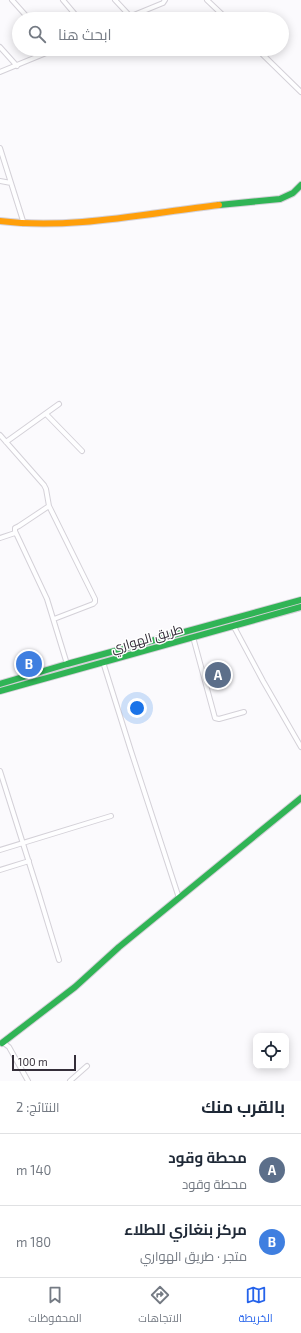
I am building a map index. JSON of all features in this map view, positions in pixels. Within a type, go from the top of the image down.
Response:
[{"type":"main road","points":[[0,221],[24,224],[60,223],[137,216],[280,199],[293,193],[301,186]]},
{"type":"main road","name":"طريق الهواري","points":[[0,684],[67,664],[301,600]]},
{"type":"main road","name":"طريق الهواري","points":[[0,691],[301,607]]},
{"type":"main road","points":[[1,1043],[75,987],[119,947],[301,798]]},
{"type":"street","points":[[12,0],[23,12]]},
{"type":"street","points":[[63,0],[73,12]]},
{"type":"street","points":[[115,0],[126,12]]},
{"type":"street","points":[[140,12],[163,3],[166,0]]},
{"type":"street","points":[[207,0],[220,12]]},
{"type":"street","points":[[0,47],[17,66]]},
{"type":"street","points":[[0,72],[40,56]]},
{"type":"street","points":[[264,56],[301,92]]},
{"type":"street","points":[[0,148],[24,224]]},
{"type":"street","points":[[0,181],[11,183]]},
{"type":"street","points":[[6,442],[60,404]]},
{"type":"street","points":[[46,414],[82,451]]},
{"type":"street","points":[[0,435],[46,487],[49,506],[95,599],[93,604],[54,619]]},
{"type":"street","points":[[49,506],[15,528],[16,533],[48,599],[67,664]]},
{"type":"street","points":[[0,538],[16,533]]},
{"type":"street","points":[[234,625],[263,681],[301,747]]},
{"type":"street","points":[[193,637],[215,718],[218,719],[244,712]]},
{"type":"street","points":[[103,662],[179,898]]},
{"type":"street","points":[[0,771],[59,960]]},
{"type":"street","points":[[0,850],[111,816]]},
{"type":"street","points":[[0,870],[29,861]]},
{"type":"street","points":[[1,1043],[9,1047],[28,1081]]},
{"type":"street","points":[[70,1081],[87,1066]]},
{"type":"traffic: fast","points":[[219,205],[280,199],[293,193],[301,185]]},
{"type":"traffic: fast","points":[[0,684],[67,664],[301,600]]},
{"type":"traffic: fast","points":[[0,691],[301,607]]},
{"type":"traffic: fast","points":[[2,1043],[75,987],[119,947],[301,798]]},
{"type":"traffic: slow","points":[[0,221],[27,223],[82,222],[219,205]]},
{"type":"place","name":"مركز بنغازي للطلاء","points":[[29,664]]},
{"type":"place","name":"محطة وقود","points":[[218,675]]}]
